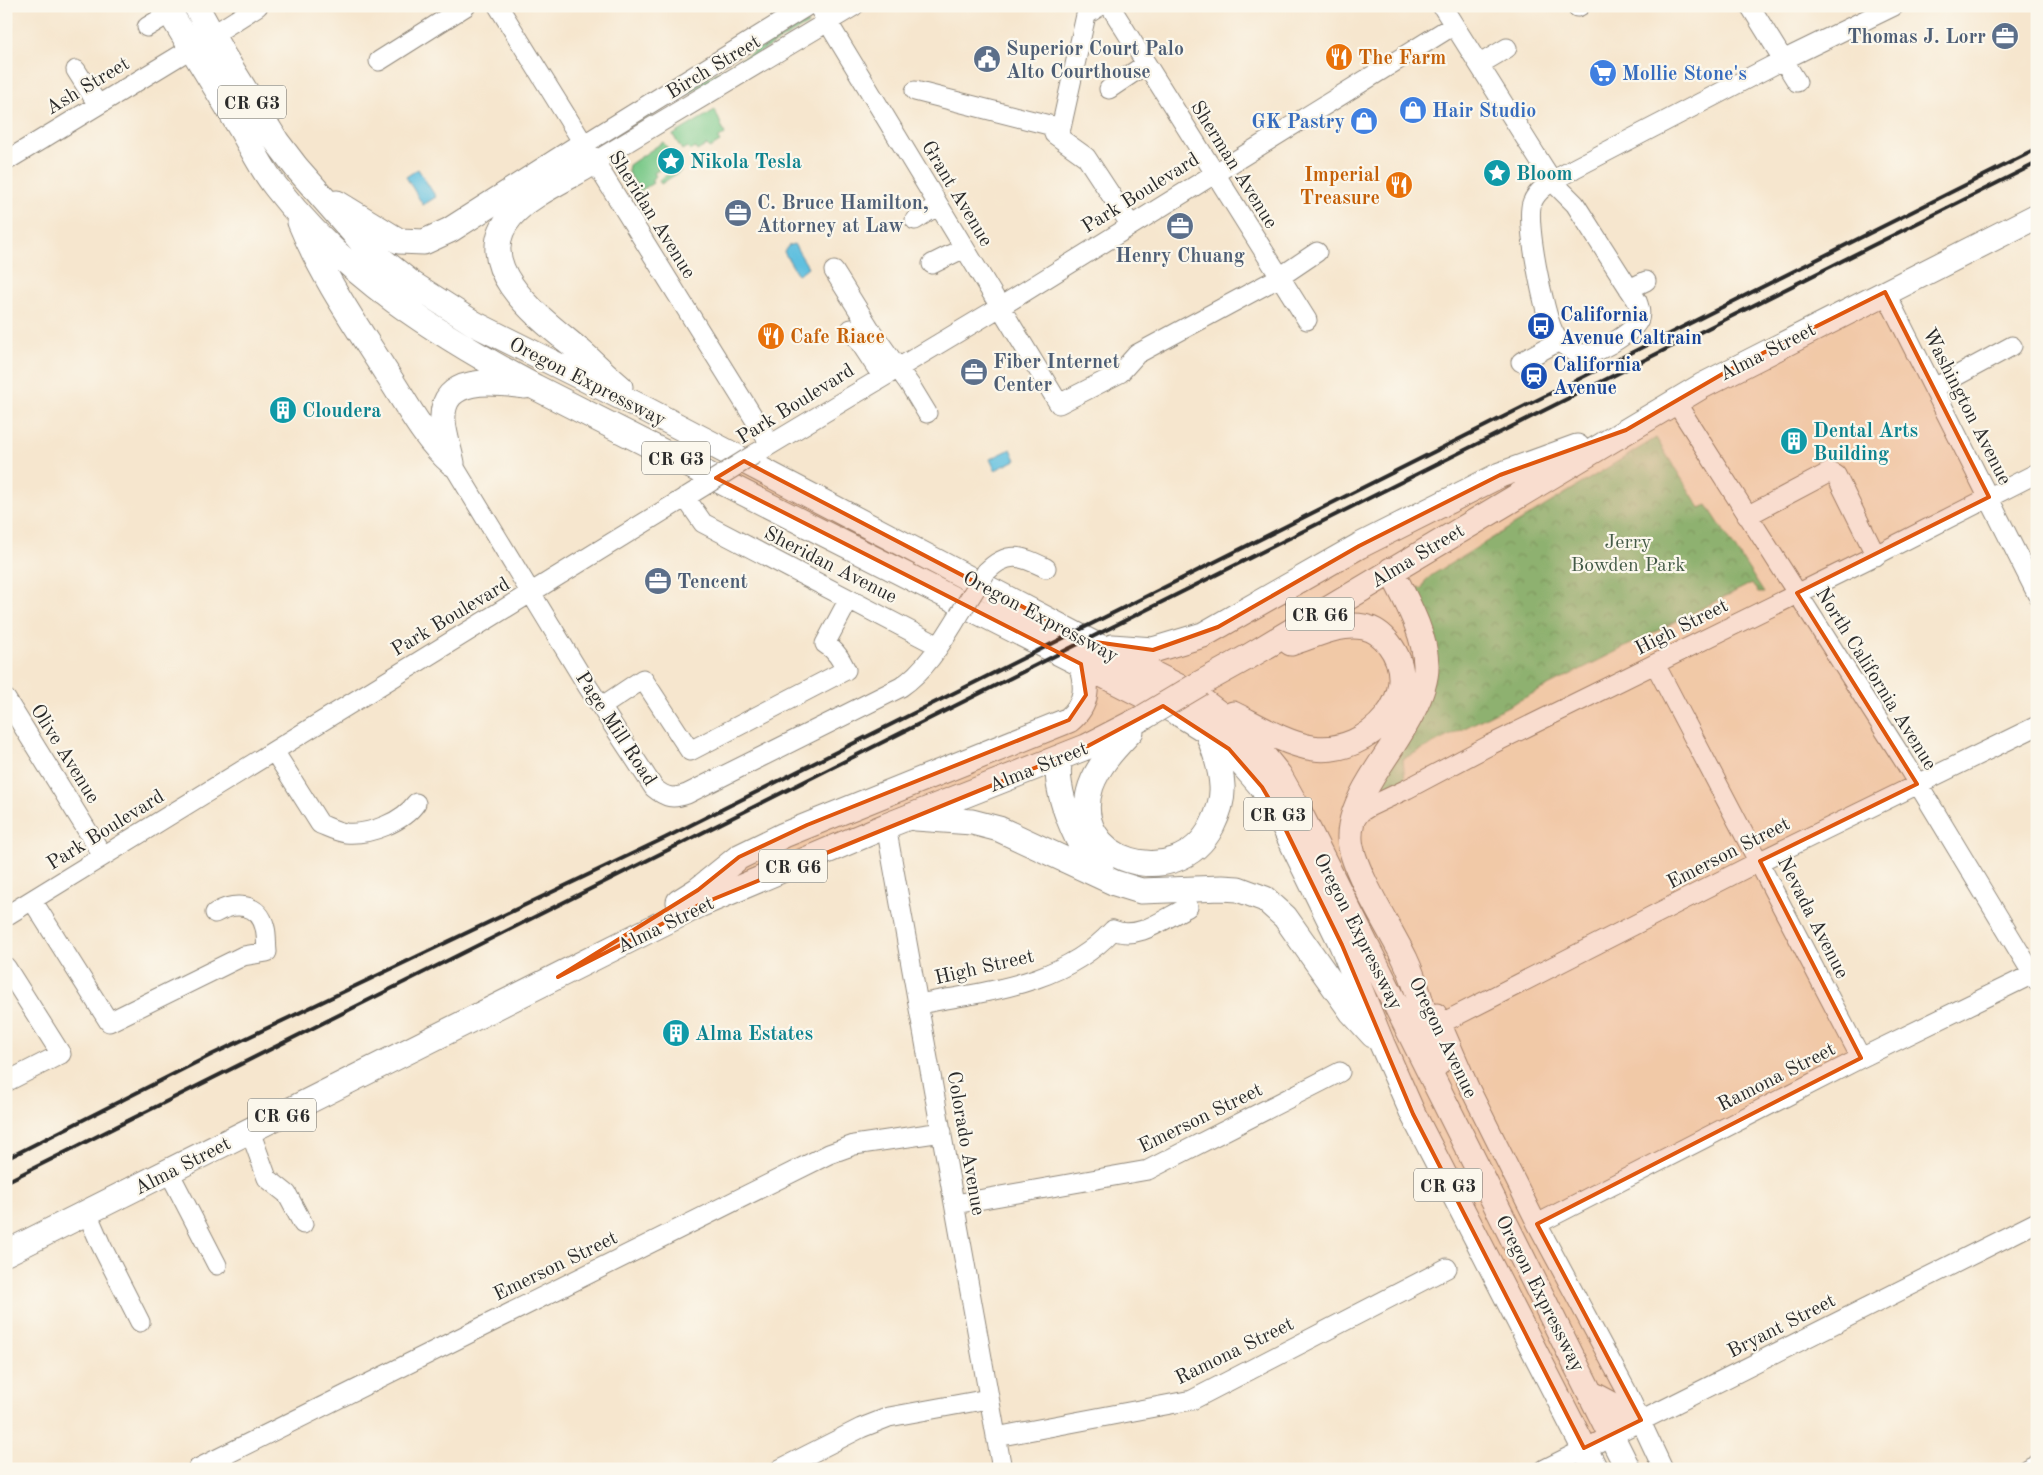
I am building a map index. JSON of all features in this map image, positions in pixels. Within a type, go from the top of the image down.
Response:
[{"type":"main road","name":"Oregon Expressway","points":[[196,6],[202,42],[274,185],[297,212],[352,266],[395,303],[438,333],[535,387],[1084,652],[1197,688],[1240,730],[1279,775],[1592,1394],[1628,1469]]},
{"type":"main road","name":"CR G3","points":[[168,10],[202,42]]},
{"type":"main road","name":"Oregon Expressway","points":[[202,42],[277,142],[367,248],[432,298],[475,324],[647,410],[1084,652],[1207,731],[1242,763],[1262,787],[1279,816],[1342,945],[1382,1044],[1417,1123],[1590,1458]]},
{"type":"main road","points":[[317,191],[388,236],[399,241],[424,242],[450,230],[589,154]]},
{"type":"main road","points":[[589,154],[523,204],[512,215],[504,225],[499,240],[498,255],[502,270],[509,282],[534,312],[647,410]]},
{"type":"main road","points":[[297,212],[312,252],[435,449],[452,463]]},
{"type":"main road","name":"Alma Street","points":[[6,1254],[699,905],[886,826],[1100,740],[1197,688],[1391,570],[1731,369],[2037,216]]},
{"type":"main road","points":[[452,463],[443,419],[445,407],[451,396],[460,388],[470,383],[535,387]]},
{"type":"main road","points":[[558,977],[698,890],[739,857],[807,825],[1069,720],[1076,714],[1086,695],[1084,652],[1142,651],[1186,642],[1218,627],[1359,546],[1500,475],[1626,430]]},
{"type":"main road","name":"Oregon Avenue","points":[[1391,570],[1421,640],[1426,666],[1425,680],[1413,710],[1360,798],[1351,826],[1351,846],[1356,864],[1406,960]]},
{"type":"main road","points":[[1197,688],[1293,742],[1314,748],[1329,748],[1343,746],[1374,731],[1385,720],[1399,693],[1402,678],[1400,664],[1395,652],[1377,632],[1366,627],[1340,627],[1248,657]]},
{"type":"main road","points":[[1144,717],[1101,765],[1090,789],[1088,803],[1093,830],[1100,841],[1110,851],[1134,863],[1162,864],[1176,860],[1189,853],[1210,830],[1217,817],[1223,788],[1219,765],[1207,731]]},
{"type":"main road","points":[[1061,757],[1058,771],[1064,801],[1079,840],[1092,866],[1116,883]]},
{"type":"main road","points":[[910,817],[972,822],[999,829],[1116,883],[1148,891],[1238,889],[1265,899],[1285,917],[1352,1012],[1382,1044]]},
{"type":"main road","points":[[1406,960],[1430,1035],[1448,1110]]},
{"type":"main road","points":[[1592,1394],[1641,1420]]},
{"type":"street","name":"Ash Street","points":[[6,161],[258,6]]},
{"type":"street","points":[[378,62],[466,6]]},
{"type":"street","name":"Sheridan Avenue","points":[[498,6],[539,55],[589,154],[762,449]]},
{"type":"street","name":"Birch Street","points":[[589,154],[807,6]]},
{"type":"street","name":"Grant Avenue","points":[[818,6],[1059,404],[1120,373],[1137,354],[1280,277]]},
{"type":"street","name":"Birch Street","points":[[589,154],[854,6]]},
{"type":"street","points":[[915,91],[1061,128],[1086,15],[1100,6]]},
{"type":"street","name":"Sherman Avenue","points":[[1110,6],[1307,320]]},
{"type":"street","points":[[1442,6],[1553,182],[1575,204],[1638,285],[1637,300],[1640,318],[1635,326],[1597,351],[1588,354],[1568,349],[1558,340],[1549,322],[1529,221],[1531,205],[1536,195],[1553,182],[1783,60],[1842,21],[1894,6]]},
{"type":"street","points":[[1750,6],[1797,82]]},
{"type":"street","points":[[147,27],[168,10]]},
{"type":"street","name":"Park Boulevard","points":[[6,916],[532,593],[762,449],[898,366],[1000,307],[1130,224],[1454,25]]},
{"type":"street","points":[[1480,64],[1507,48]]},
{"type":"street","points":[[1110,89],[1146,64]]},
{"type":"street","points":[[76,70],[98,105]]},
{"type":"street","points":[[1054,134],[1086,157],[1130,224]]},
{"type":"street","points":[[915,220],[938,205]]},
{"type":"street","points":[[932,264],[964,248]]},
{"type":"street","points":[[1280,277],[1317,252]]},
{"type":"street","points":[[834,271],[872,332],[898,366],[926,413]]},
{"type":"street","name":"Washington Avenue","points":[[1885,292],[2037,594]]},
{"type":"street","points":[[851,329],[882,376]]},
{"type":"street","points":[[1521,362],[1558,340]]},
{"type":"street","points":[[1934,388],[2012,346]]},
{"type":"street","name":"North California Avenue","points":[[1675,401],[1917,784],[2035,976]]},
{"type":"street","name":"Page Mill Road","points":[[452,463],[601,707],[654,788],[663,795],[674,798],[900,687],[914,678],[939,646]]},
{"type":"street","points":[[1747,516],[1830,472],[1836,474],[1844,488],[1876,556]]},
{"type":"street","name":"High Street","points":[[1351,826],[1361,812],[1408,790],[1490,745],[1797,593],[1876,556],[2037,473]]},
{"type":"street","name":"Sheridan Avenue","points":[[685,497],[702,523],[939,646]]},
{"type":"street","points":[[939,646],[986,572],[1004,558],[1014,556],[1026,558],[1046,568]]},
{"type":"street","points":[[601,707],[643,679],[690,751],[846,670],[841,659],[826,644],[849,599]]},
{"type":"street","name":"Nevada Avenue","points":[[1655,664],[1760,861],[1861,1058]]},
{"type":"street","name":"Olive Avenue","points":[[6,699],[103,856]]},
{"type":"street","name":"Emerson Street","points":[[1442,1023],[1760,861],[2037,726]]},
{"type":"street","points":[[274,751],[320,824],[347,833],[392,825],[416,803]]},
{"type":"street","name":"Colorado Avenue","points":[[886,826],[956,1204],[988,1399],[1002,1469]]},
{"type":"street","points":[[32,900],[109,1022],[243,956],[267,952],[266,928],[260,916],[253,909],[242,905],[231,906],[214,913]]},
{"type":"street","name":"High Street","points":[[919,1004],[1032,981],[1082,957],[1113,930],[1121,934],[1138,932],[1188,907]]},
{"type":"street","name":"Oregon Avenue","points":[[1406,960],[1442,1023],[1469,1088],[1537,1224],[1641,1420],[1663,1469]]},
{"type":"street","points":[[6,967],[62,1054],[6,1082]]},
{"type":"street","name":"Ramona Street","points":[[1537,1224],[1861,1058],[2035,976]]},
{"type":"street","name":"Emerson Street","points":[[956,1204],[1148,1170],[1340,1072]]},
{"type":"street","points":[[250,1131],[267,1178],[287,1194],[303,1224]]},
{"type":"street","name":"Emerson Street","points":[[197,1469],[829,1154],[854,1145],[942,1132]]},
{"type":"street","points":[[169,1172],[217,1264]]},
{"type":"street","points":[[87,1213],[100,1245],[140,1322]]},
{"type":"street","name":"Bryant Street","points":[[1545,1469],[1590,1458],[1611,1435],[2037,1222]]},
{"type":"street","name":"Ramona Street","points":[[996,1437],[1192,1400],[1447,1268]]},
{"type":"street","points":[[780,1469],[862,1428],[889,1418],[988,1399]]},
{"type":"street","points":[[2027,1469],[2037,1464]]},
{"type":"highlighted area","points":[[1885,292],[1989,497],[1797,593],[1917,784],[1760,861],[1861,1058],[1537,1224],[1641,1420],[1584,1448],[1413,1114],[1342,945],[1279,816],[1262,787],[1229,749],[1163,706],[1086,747],[699,905],[558,977],[698,890],[739,857],[807,825],[1069,720],[1086,695],[1081,664],[716,478],[744,461],[1088,641],[1153,650],[1218,627],[1359,546],[1500,475],[1626,430],[1731,369]]},
{"type":"green space","points":[[806,22],[808,24],[605,143],[688,89]]},
{"type":"green space","points":[[715,110],[725,134],[718,139],[720,142],[710,148],[707,145],[697,151],[695,148],[690,150],[687,147],[682,150],[673,135]]},
{"type":"green space","points":[[663,142],[668,149],[663,152],[665,156],[660,159],[662,163],[657,166],[659,170],[654,173],[656,176],[651,180],[653,183],[640,191],[628,171],[629,165]]},
{"type":"green space","points":[[672,157],[681,171],[661,184],[659,180],[669,174],[664,167],[669,164],[667,160]]},
{"type":"green space","name":"Jerry Bowden Park","points":[[1656,438],[1700,508],[1707,505],[1764,593],[1758,593],[1752,583],[1403,759],[1405,780],[1375,790],[1417,715],[1418,587],[1422,589],[1425,581],[1432,575]]},
{"type":"water","points":[[418,169],[436,197],[423,205],[406,177]]},
{"type":"water","points":[[794,244],[808,267],[798,275],[784,252],[788,246]]},
{"type":"water","points":[[1011,449],[1016,460],[995,470],[990,459]]},
{"type":"railway","points":[[6,1159],[211,1055],[665,838],[2037,149]]},
{"type":"railway","points":[[6,1182],[2037,163]]},
{"type":"place","name":"Thomas J. Lorr","points":[[2005,36]]},
{"type":"place","name":"The Farm","points":[[1339,57]]},
{"type":"place","name":"Superior Court Palo Alto Courthouse","points":[[987,59]]},
{"type":"place","name":"Mollie Stone's","points":[[1603,73]]},
{"type":"place","name":"Hair Studio","points":[[1413,110]]},
{"type":"place","name":"GK Pastry","points":[[1364,121]]},
{"type":"place","name":"Nikola Tesla","points":[[671,161]]},
{"type":"place","name":"Bloom","points":[[1497,173]]},
{"type":"place","name":"Imperial Treasure","points":[[1399,185]]},
{"type":"place","name":"C. Bruce Hamilton, Attorney at Law","points":[[738,213]]},
{"type":"place","name":"Henry Chuang","points":[[1180,226]]},
{"type":"place","name":"California Avenue Caltrain","points":[[1541,326]]},
{"type":"place","name":"Cafe Riace","points":[[771,336]]},
{"type":"place","name":"Fiber Internet Center","points":[[974,372]]},
{"type":"place","name":"California Avenue","points":[[1534,376]]},
{"type":"place","name":"Cloudera","points":[[283,410]]},
{"type":"place","name":"Dental Arts Building","points":[[1794,441]]},
{"type":"place","name":"Tencent","points":[[658,581]]},
{"type":"place","name":"Alma Estates","points":[[676,1033]]}]
